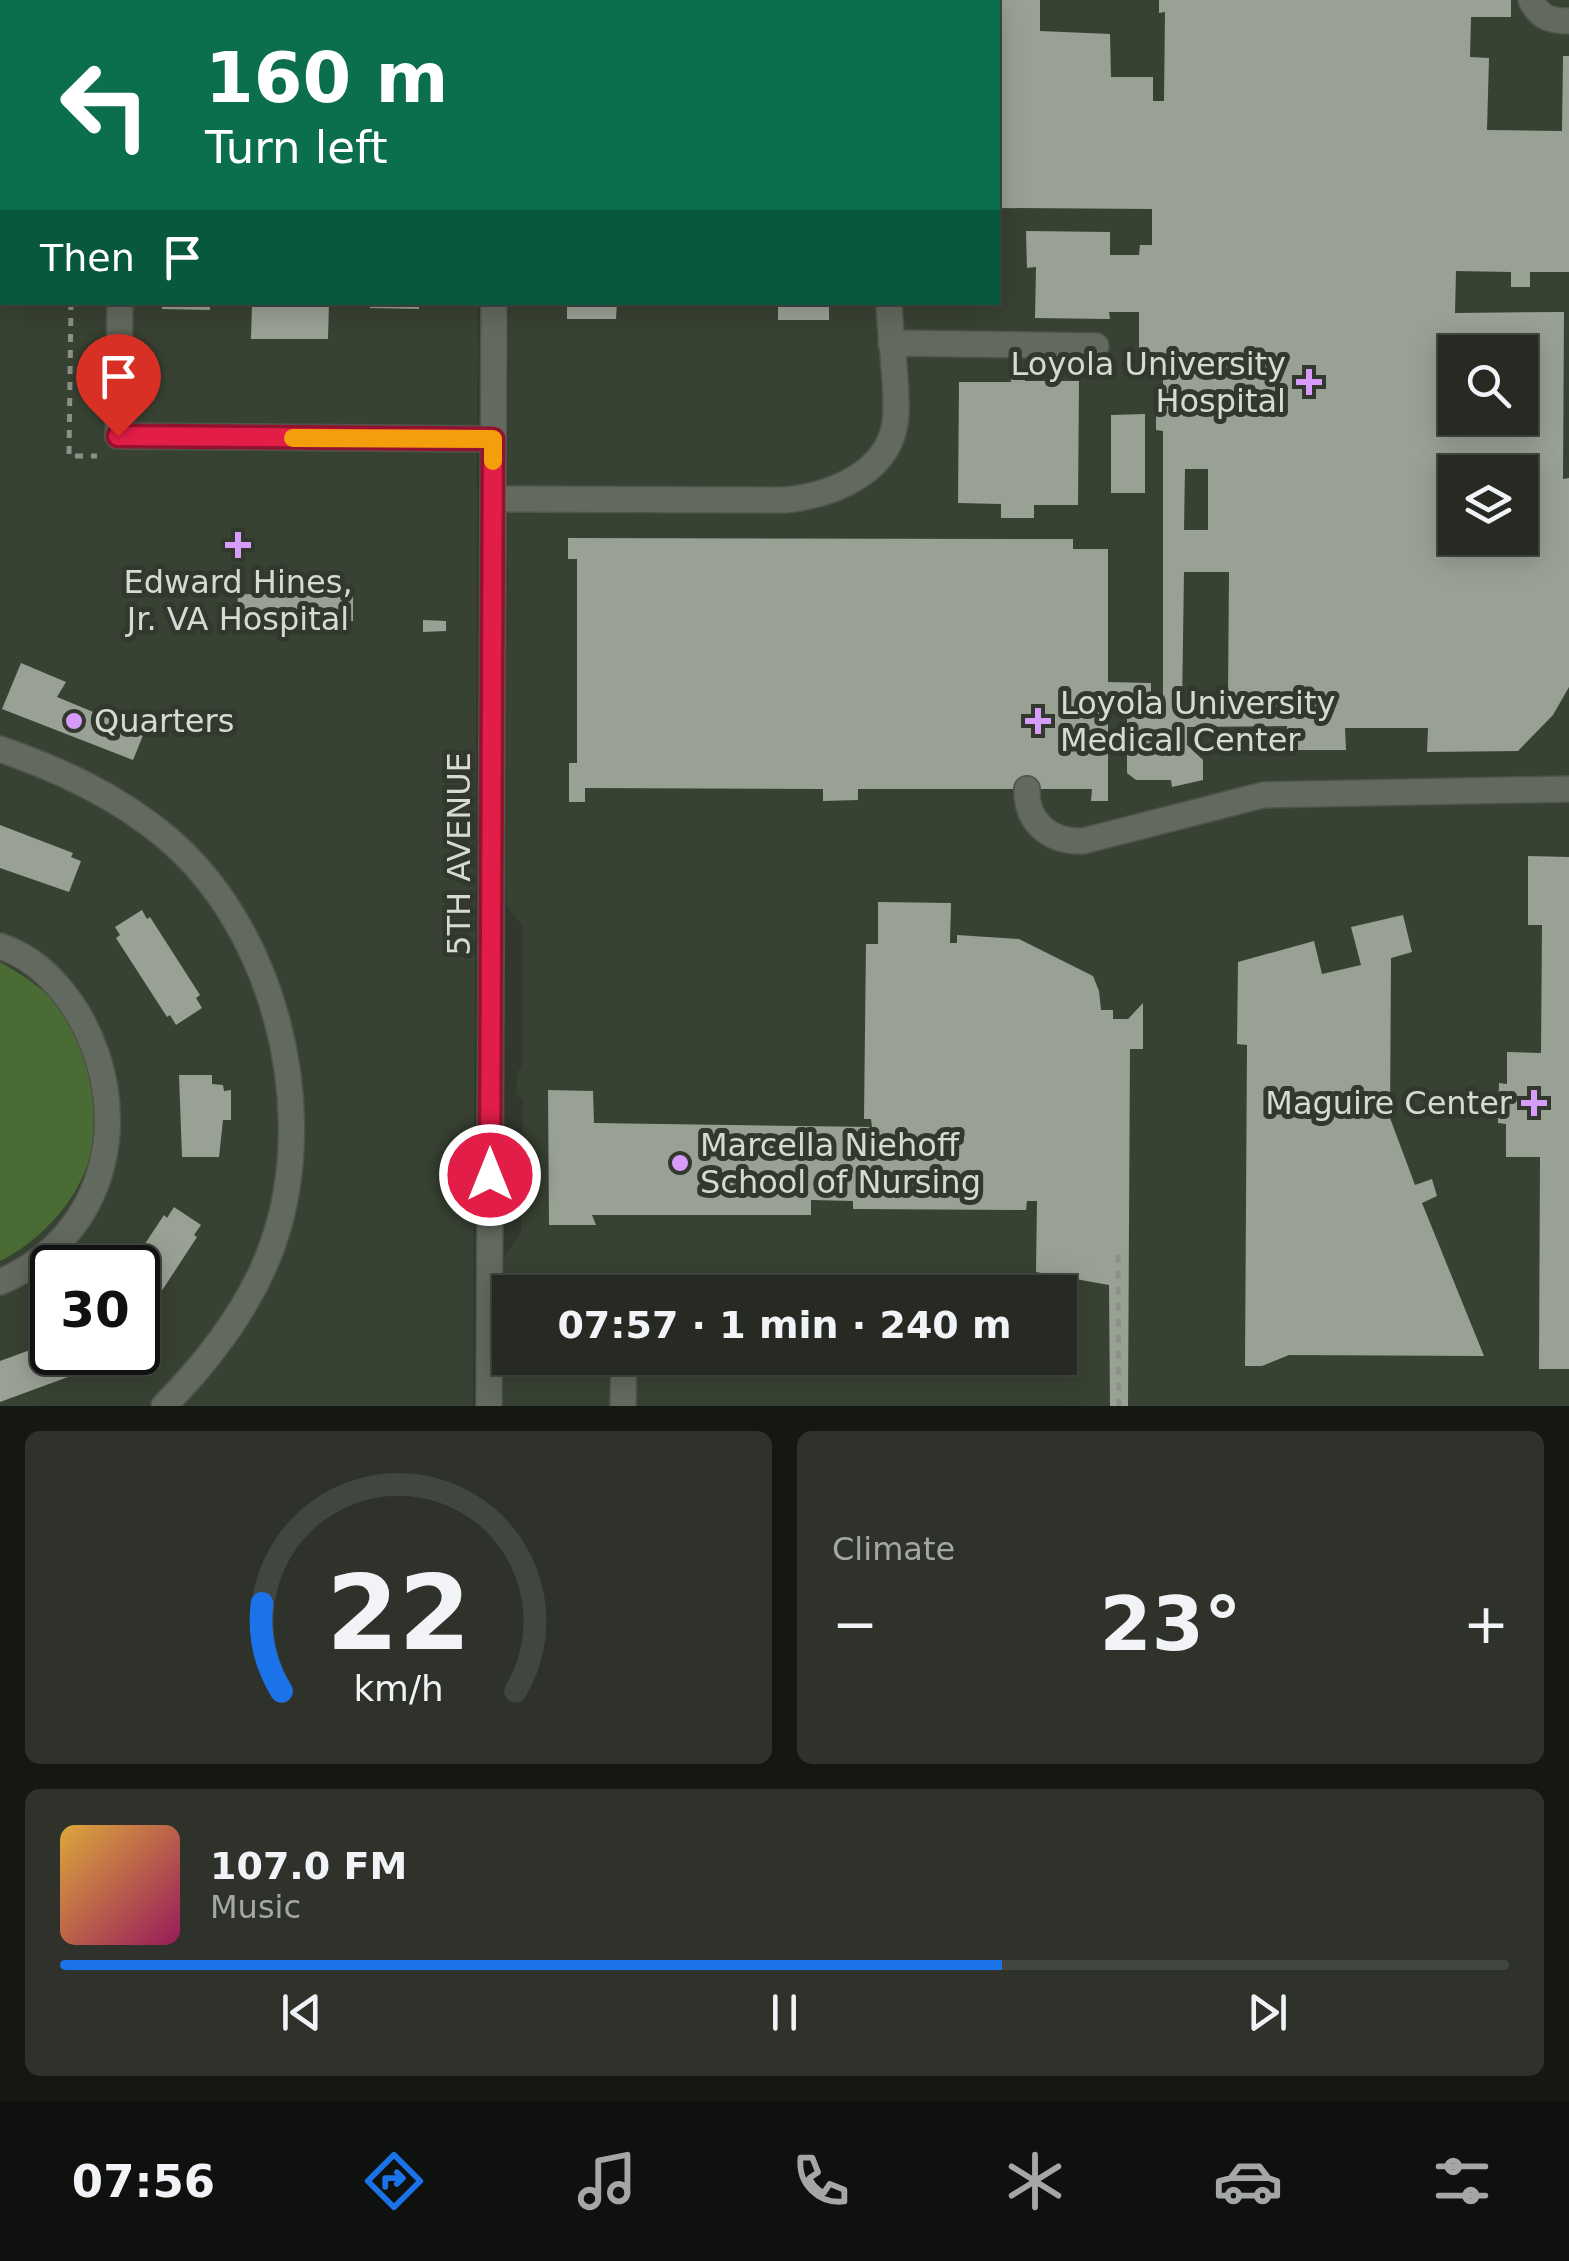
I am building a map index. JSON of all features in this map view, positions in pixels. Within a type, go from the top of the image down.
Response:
[{"type":"street","points":[[1531,0],[1545,18],[1569,22]]},
{"type":"street","points":[[120,305],[118,436],[493,439]]},
{"type":"street","name":"5TH AVENUE","points":[[489,1406],[494,305]]},
{"type":"street","points":[[493,499],[785,500],[835,490],[858,478],[890,440],[896,414],[889,305]]},
{"type":"street","points":[[890,343],[1096,346]]},
{"type":"street","points":[[0,748],[86,783],[169,840],[242,929],[280,1030],[289,1082],[290,1138],[288,1180],[278,1228],[260,1275],[233,1320],[205,1361],[164,1406]]},
{"type":"street","points":[[1027,789],[1026,799],[1036,824],[1069,842],[1263,795],[1569,789]]},
{"type":"street","points":[[0,946],[43,969],[69,999],[88,1030],[104,1074],[110,1113],[95,1189],[76,1220],[58,1246],[35,1265],[0,1282]]},
{"type":"street","points":[[623,1406],[624,1375]]},
{"type":"path","points":[[1118,1256],[1119,1406]]},
{"type":"shaded area","name":"Loyola University Medical Center","points":[[1000,0],[1569,0],[1569,1406],[503,1406],[503,1375],[1077,1375],[1077,1275],[504,1275],[504,1257],[521,1233],[523,1100],[516,1094],[517,1073],[522,1065],[523,927],[506,905],[509,305],[1000,305]]},
{"type":"shaded area","name":"Edward Hines, Jr. VA Hospital","points":[[0,305],[478,305],[473,1406],[0,1406]]},
{"type":"green space","points":[[0,962],[52,999],[75,1030],[91,1088],[93,1129],[87,1166],[73,1195],[40,1234],[0,1261]]},
{"type":"building","name":"Loyola University Hospital","points":[[1000,0],[1040,0],[1040,31],[1110,34],[1111,77],[1153,77],[1153,101],[1164,101],[1165,12],[1159,13],[1159,0],[1511,0],[1511,17],[1471,17],[1470,57],[1489,58],[1487,130],[1562,131],[1563,56],[1569,56],[1569,272],[1530,272],[1530,287],[1511,287],[1511,272],[1456,271],[1455,313],[1564,312],[1563,479],[1569,478],[1569,687],[1553,715],[1518,751],[1427,752],[1428,728],[1345,728],[1346,750],[1286,750],[1287,726],[1187,727],[1187,745],[1203,760],[1203,780],[1172,787],[1171,780],[1136,780],[1127,773],[1127,711],[1108,712],[1108,801],[1091,801],[1092,789],[858,789],[858,800],[823,801],[823,789],[585,788],[585,802],[569,802],[569,763],[577,763],[577,559],[568,559],[568,538],[1073,539],[1073,549],[1108,549],[1108,682],[1151,683],[1146,705],[1163,705],[1163,431],[1156,430],[1156,395],[1163,396],[1163,370],[1139,370],[1139,312],[1109,312],[1110,319],[1035,318],[1036,267],[1027,268],[1026,231],[1110,232],[1110,255],[1139,255],[1140,245],[1152,245],[1152,209],[1000,208]],"holes":[[[1185,469],[1208,469],[1208,530],[1184,530]],[[1184,572],[1229,572],[1228,697],[1196,696],[1196,707],[1182,706]]]},
{"type":"building","points":[[162,305],[210,305],[210,310],[162,309]]},
{"type":"building","points":[[252,305],[329,305],[328,339],[251,339]]},
{"type":"building","points":[[370,305],[419,305],[419,309]]},
{"type":"building","points":[[567,305],[617,305],[616,319],[567,319]]},
{"type":"building","points":[[778,305],[829,305],[829,320],[778,320]]},
{"type":"building","points":[[1011,370],[1025,370],[1025,381],[1079,381],[1078,505],[1034,505],[1034,518],[1001,518],[1001,504],[958,503],[959,382],[1011,382]]},
{"type":"building","points":[[1145,414],[1145,493],[1111,493],[1111,415]]},
{"type":"building","points":[[238,594],[353,595],[353,621],[237,621]]},
{"type":"building","points":[[423,620],[446,621],[446,631],[423,632]]},
{"type":"building","name":"Quarters","points":[[21,663],[66,682],[57,697],[144,733],[133,760],[2,709]]},
{"type":"building","points":[[0,825],[73,853],[71,857],[81,861],[69,892],[0,868]]},
{"type":"building","name":"Maguire Center","points":[[1528,856],[1569,857],[1569,1369],[1539,1369],[1540,1157],[1506,1157],[1506,1124],[1498,1123],[1499,1083],[1507,1084],[1507,1052],[1541,1053],[1542,925],[1528,925]]},
{"type":"building","points":[[878,902],[951,903],[950,943],[957,943],[957,935],[1019,939],[1093,976],[1101,1010],[1113,1010],[1113,1019],[1128,1019],[1143,1003],[1143,1049],[1130,1049],[1128,1406],[1110,1406],[1109,1285],[1077,1279],[1077,1275],[1036,1272],[1037,1201],[1027,1201],[1026,1210],[853,1209],[853,1201],[811,1200],[811,1215],[592,1215],[596,1225],[549,1225],[548,1090],[593,1091],[594,1123],[872,1127],[871,1119],[864,1119],[866,944],[878,944]]},
{"type":"building","points":[[142,910],[200,995],[196,998],[202,1008],[176,1025],[116,938],[120,935],[115,927]]},
{"type":"building","points":[[1403,915],[1412,952],[1391,958],[1390,1118],[1415,1185],[1432,1179],[1437,1196],[1422,1203],[1484,1356],[1289,1355],[1262,1366],[1245,1366],[1247,1045],[1237,1044],[1238,962],[1314,941],[1322,974],[1361,965],[1351,927]]},
{"type":"building","points":[[179,1075],[212,1075],[212,1084],[223,1085],[224,1091],[231,1090],[231,1120],[223,1120],[219,1157],[182,1157]]},
{"type":"building","points":[[174,1207],[201,1225],[160,1294],[160,1245],[144,1245],[164,1215],[167,1218]]},
{"type":"building","points":[[30,1350],[30,1375],[68,1377],[0,1402],[0,1361]]},
{"type":"slow traffic","points":[[293,438],[493,439],[493,461]]},
{"type":"place","name":"Loyola University Hospital","points":[[1309,382]]},
{"type":"place","name":"Edward Hines, Jr. VA Hospital","points":[[238,545]]},
{"type":"place","name":"Quarters","points":[[74,721]]},
{"type":"place","name":"Loyola University Medical Center","points":[[1038,721]]},
{"type":"place","name":"Maguire Center","points":[[1534,1103]]},
{"type":"place","name":"Marcella Niehoff School of Nursing","points":[[680,1163]]},
{"type":"route","points":[[118,436],[493,439],[490,1175]]}]
